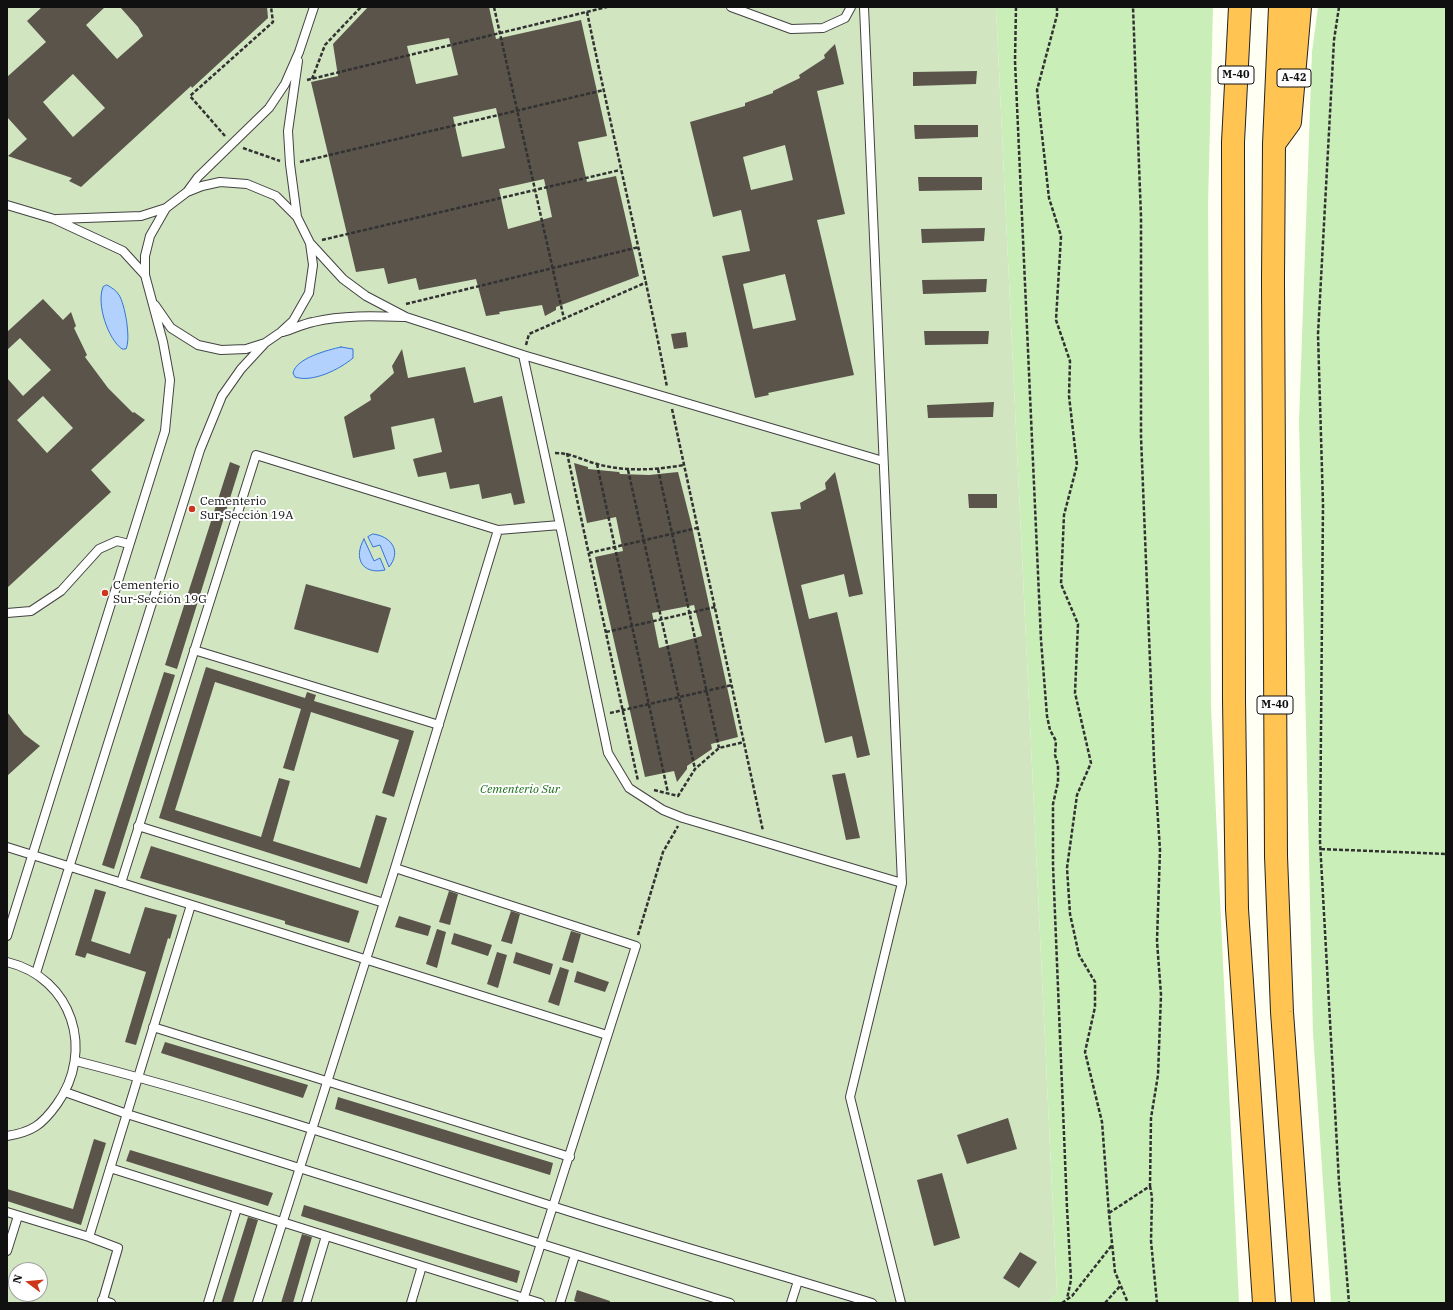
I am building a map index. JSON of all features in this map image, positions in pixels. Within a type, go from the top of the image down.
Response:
[{"type":"highway","name":"M-40","points":[[1240,7],[1233,142],[1234,692],[1236,878],[1264,1303]]},
{"type":"highway","name":"M-40","points":[[1280,7],[1274,144],[1273,279],[1276,856],[1282,1012],[1303,1303]]},
{"type":"highway","name":"A-42","points":[[1274,144],[1290,122],[1300,7]]},
{"type":"highway","name":"M-40","points":[[1257,1303],[1260,1255]]},
{"type":"highway","name":"M-40","points":[[1301,1266],[1309,1303]]},
{"type":"lane","points":[[187,192],[198,177],[269,108],[285,84],[299,52],[314,7]]},
{"type":"lane","points":[[731,7],[791,29],[823,28],[845,18],[851,7]]},
{"type":"lane","points":[[864,7],[902,883],[850,1097],[901,1303]]},
{"type":"lane","points":[[297,217],[290,164],[288,131],[299,52]]},
{"type":"lane","points":[[54,219],[141,216],[166,208],[187,192],[202,186],[220,182],[247,184],[276,196],[297,217],[310,243],[344,279],[366,296],[406,317],[523,355],[883,461]]},
{"type":"lane","points":[[7,205],[54,219],[123,251],[145,275]]},
{"type":"lane","points":[[7,936],[165,431],[170,380],[163,342],[145,275],[145,256],[150,236],[166,208]]},
{"type":"lane","points":[[151,300],[171,328],[198,345],[221,350],[246,349],[265,342],[281,332],[293,321],[309,293],[313,265],[310,243]]},
{"type":"lane","points":[[281,332],[313,322],[332,319],[363,316],[406,317]]},
{"type":"lane","points":[[36,973],[200,450],[222,396],[241,369],[265,342]]},
{"type":"lane","points":[[523,355],[608,753],[629,788],[662,810],[683,818],[902,883]]},
{"type":"lane","points":[[121,883],[256,455],[498,530],[560,524]]},
{"type":"lane","points":[[257,1303],[384,904],[498,530]]},
{"type":"lane","points":[[7,613],[31,611],[61,591],[99,549],[117,541],[129,544]]},
{"type":"lane","points":[[194,650],[439,725]]},
{"type":"lane","points":[[138,826],[384,904]]},
{"type":"lane","points":[[7,847],[608,1036]]},
{"type":"lane","points":[[395,868],[636,946],[570,1157],[523,1300]]},
{"type":"lane","points":[[89,1237],[191,905]]},
{"type":"lane","points":[[7,962],[17,964],[36,973],[52,986],[65,1004],[76,1033],[76,1062],[65,1092],[41,1124],[23,1133],[7,1136]]},
{"type":"lane","points":[[153,1027],[570,1157]]},
{"type":"lane","points":[[76,1062],[138,1077],[312,1129],[554,1207],[872,1303]]},
{"type":"lane","points":[[65,1092],[127,1114],[730,1303]]},
{"type":"lane","points":[[110,1168],[422,1266],[523,1300],[540,1303]]},
{"type":"lane","points":[[208,1303],[237,1208]]},
{"type":"lane","points":[[7,1212],[89,1237],[118,1248],[102,1302],[111,1303]]},
{"type":"lane","points":[[7,1251],[18,1216]]},
{"type":"lane","points":[[306,1303],[326,1236]]},
{"type":"lane","points":[[560,1303],[575,1255]]},
{"type":"lane","points":[[411,1303],[422,1266]]},
{"type":"lane","points":[[791,1303],[798,1280]]},
{"type":"path","points":[[271,7],[273,22],[190,96],[232,144],[290,164],[604,90]]},
{"type":"path","points":[[312,79],[325,45],[361,7]]},
{"type":"path","points":[[494,7],[564,319]]},
{"type":"path","points":[[295,83],[607,7]]},
{"type":"path","points":[[1016,7],[1015,61],[1041,640],[1047,716],[1050,730],[1056,742],[1055,755],[1058,766],[1058,782],[1054,804],[1054,865],[1067,1208],[1072,1280],[1067,1299]]},
{"type":"path","points":[[1057,7],[1057,15],[1037,90],[1049,198],[1061,236],[1056,320],[1070,361],[1069,396],[1077,465],[1064,515],[1061,584],[1078,624],[1075,693],[1091,763],[1077,795],[1067,868],[1070,914],[1078,955],[1095,982],[1095,1007],[1086,1052],[1102,1122],[1115,1272],[1128,1303]]},
{"type":"path","points":[[1133,7],[1141,218],[1141,437],[1154,760],[1160,850],[1157,941],[1161,1002],[1158,1075],[1151,1118],[1150,1186],[1152,1197],[1151,1241],[1158,1303]]},
{"type":"path","points":[[1339,7],[1334,40],[1318,334],[1323,505],[1320,849],[1338,1182],[1349,1303]]},
{"type":"path","points":[[587,12],[620,170],[647,282],[684,465],[766,842]]},
{"type":"path","points":[[310,243],[620,170]]},
{"type":"path","points":[[388,308],[639,247]]},
{"type":"path","points":[[523,355],[529,334],[647,282]]},
{"type":"path","points":[[545,454],[567,454],[597,464],[628,470],[658,470],[684,465]]},
{"type":"path","points":[[567,454],[642,797]]},
{"type":"path","points":[[597,464],[668,793]]},
{"type":"path","points":[[628,470],[695,769]]},
{"type":"path","points":[[658,470],[719,748]]},
{"type":"path","points":[[589,553],[698,528]]},
{"type":"path","points":[[606,632],[715,607]]},
{"type":"path","points":[[600,715],[732,685]]},
{"type":"path","points":[[640,786],[678,796],[695,769],[719,748],[744,742]]},
{"type":"path","points":[[636,946],[663,852],[683,818]]},
{"type":"path","points":[[1320,849],[1446,854]]},
{"type":"path","points":[[1109,1214],[1150,1186]]},
{"type":"path","points":[[1062,1303],[1067,1299],[1112,1244]]},
{"type":"path","points":[[1105,1303],[1121,1285]]},
{"type":"green space","name":"Cementerio Sur","points":[[7,7],[996,7],[1057,1294],[1046,1303],[7,1303]]},
{"type":"green space","points":[[996,7],[1213,7],[1208,205],[1211,707],[1239,1303],[1046,1303],[1057,1294]]},
{"type":"green space","points":[[1318,7],[1446,7],[1446,1303],[1331,1303],[1313,1033],[1299,422],[1312,52]]},
{"type":"water","points":[[107,285],[118,293],[121,299],[128,330],[126,349],[122,349],[112,337],[102,311],[101,294],[103,287]]},
{"type":"water","points":[[341,347],[353,349],[353,358],[348,362],[318,377],[295,377],[293,373],[295,368],[306,359]]},
{"type":"water","points":[[373,534],[385,538],[393,545],[395,555],[389,567],[380,545],[373,547],[368,537]]},
{"type":"water","points":[[364,539],[374,561],[380,558],[385,570],[370,570],[362,564],[359,553]]},
{"type":"building","points":[[42,7],[105,7],[86,25],[117,59],[143,36],[138,27],[120,7],[267,7],[268,18],[81,187],[69,181],[72,178],[8,156],[27,139],[7,117],[7,77],[46,42],[27,21]],"holes":[[[73,74],[105,108],[73,137],[43,102]]]},
{"type":"building","points":[[368,7],[489,7],[496,39],[581,20],[607,136],[578,142],[587,182],[616,176],[639,276],[556,307],[556,310],[545,316],[542,305],[499,312],[500,314],[486,316],[476,279],[419,290],[416,278],[388,284],[384,268],[356,272],[311,82],[338,76],[333,44]],"holes":[[[449,38],[458,75],[416,84],[407,46]],[[496,108],[505,148],[462,157],[453,117]],[[544,179],[552,217],[508,229],[499,189]]]},
{"type":"building","points":[[835,44],[844,84],[817,91],[845,214],[817,220],[854,375],[768,393],[769,395],[755,398],[722,256],[750,251],[741,210],[713,217],[690,122],[745,106],[745,103],[773,93],[773,91],[800,78],[799,75],[825,58],[824,55]],"holes":[[[785,145],[793,180],[751,190],[743,157]],[[785,274],[796,320],[753,329],[743,284]]]},
{"type":"building","points":[[977,71],[976,84],[913,86],[913,72]]},
{"type":"building","points":[[914,125],[978,125],[978,137],[915,139]]},
{"type":"building","points":[[918,177],[982,177],[982,190],[919,191]]},
{"type":"building","points":[[985,228],[984,241],[922,243],[921,229]]},
{"type":"building","points":[[987,279],[986,292],[923,294],[922,280]]},
{"type":"building","points":[[43,299],[63,320],[71,312],[76,326],[74,328],[87,355],[85,357],[108,388],[133,413],[134,412],[145,420],[91,470],[111,492],[7,588],[7,378],[23,396],[51,370],[20,338],[7,350],[7,332]],"holes":[[[43,396],[73,428],[47,453],[17,420]]]},
{"type":"building","points":[[924,331],[989,331],[988,344],[925,345]]},
{"type":"building","points":[[686,332],[688,347],[674,349],[671,334]]},
{"type":"building","points":[[402,349],[408,378],[465,367],[474,403],[502,396],[525,503],[514,505],[511,493],[482,499],[479,484],[450,489],[446,472],[418,477],[413,459],[442,452],[434,418],[391,427],[395,449],[353,458],[344,417],[371,400],[370,395],[394,373],[392,366]]},
{"type":"building","points":[[994,402],[993,417],[928,418],[927,405]]},
{"type":"building","points":[[230,462],[240,466],[177,669],[165,665]]},
{"type":"building","points":[[574,463],[588,467],[588,469],[619,472],[620,474],[649,475],[678,472],[692,527],[738,737],[711,744],[712,749],[687,766],[687,769],[677,782],[674,771],[645,777],[595,557],[623,551],[616,517],[587,523]],"holes":[[[694,605],[702,636],[659,648],[652,613]]]},
{"type":"building","points":[[835,472],[863,594],[849,597],[844,574],[801,585],[809,619],[837,612],[870,755],[857,758],[852,736],[825,743],[771,512],[801,509],[800,503],[826,489],[825,483]]},
{"type":"building","points":[[968,494],[997,494],[997,508],[969,508]]},
{"type":"building","points":[[306,584],[391,608],[378,653],[294,629]]},
{"type":"building","points":[[206,667],[305,698],[307,692],[316,695],[314,701],[414,731],[394,797],[382,793],[399,740],[311,712],[294,771],[283,768],[301,709],[215,682],[175,810],[261,837],[279,778],[290,781],[273,841],[360,868],[376,815],[387,818],[367,884],[159,818]]},
{"type":"building","points":[[164,672],[175,675],[114,869],[102,865]]},
{"type":"building","points":[[7,712],[24,734],[40,746],[7,776]]},
{"type":"building","points":[[845,773],[860,838],[846,840],[832,775]]},
{"type":"building","points":[[151,846],[359,911],[349,943],[285,924],[285,921],[140,878]]},
{"type":"building","points":[[95,889],[106,892],[91,941],[130,954],[145,907],[177,915],[170,939],[168,938],[136,1045],[125,1042],[146,972],[87,953],[85,958],[75,955]]},
{"type":"building","points":[[449,891],[458,894],[450,925],[439,922]]},
{"type":"building","points":[[511,911],[520,914],[512,944],[501,941]]},
{"type":"building","points":[[399,916],[431,926],[428,936],[395,927]]},
{"type":"building","points":[[437,929],[446,932],[437,968],[426,964]]},
{"type":"building","points":[[571,931],[581,934],[573,963],[562,960]]},
{"type":"building","points":[[454,933],[492,945],[488,956],[451,944]]},
{"type":"building","points":[[497,952],[507,955],[498,988],[487,984]]},
{"type":"building","points":[[516,952],[553,964],[550,975],[513,963]]},
{"type":"building","points":[[560,967],[569,970],[559,1006],[548,1002]]},
{"type":"building","points":[[577,971],[609,982],[605,992],[574,982]]},
{"type":"building","points":[[165,1042],[308,1085],[303,1098],[161,1053]]},
{"type":"building","points":[[338,1097],[553,1163],[550,1175],[335,1109]]},
{"type":"building","points":[[1008,1118],[1017,1149],[967,1164],[957,1135]]},
{"type":"building","points":[[94,1139],[106,1143],[81,1225],[7,1201],[7,1189],[73,1209]]},
{"type":"building","points":[[130,1150],[273,1193],[268,1206],[126,1161]]},
{"type":"building","points":[[942,1173],[960,1238],[934,1246],[917,1180]]},
{"type":"building","points":[[304,1205],[520,1271],[517,1283],[301,1216]]},
{"type":"building","points":[[248,1217],[258,1220],[233,1303],[221,1303]]},
{"type":"building","points":[[302,1234],[312,1237],[293,1303],[281,1303]]},
{"type":"building","points":[[1020,1252],[1037,1262],[1019,1288],[1003,1278]]},
{"type":"building","points":[[577,1290],[610,1301],[610,1303],[580,1303],[574,1301]]},
{"type":"place","name":"Cementerio Sur-Sección 19A","points":[[192,509]]},
{"type":"place","name":"Cementerio Sur-Sección 19G","points":[[105,593]]}]
